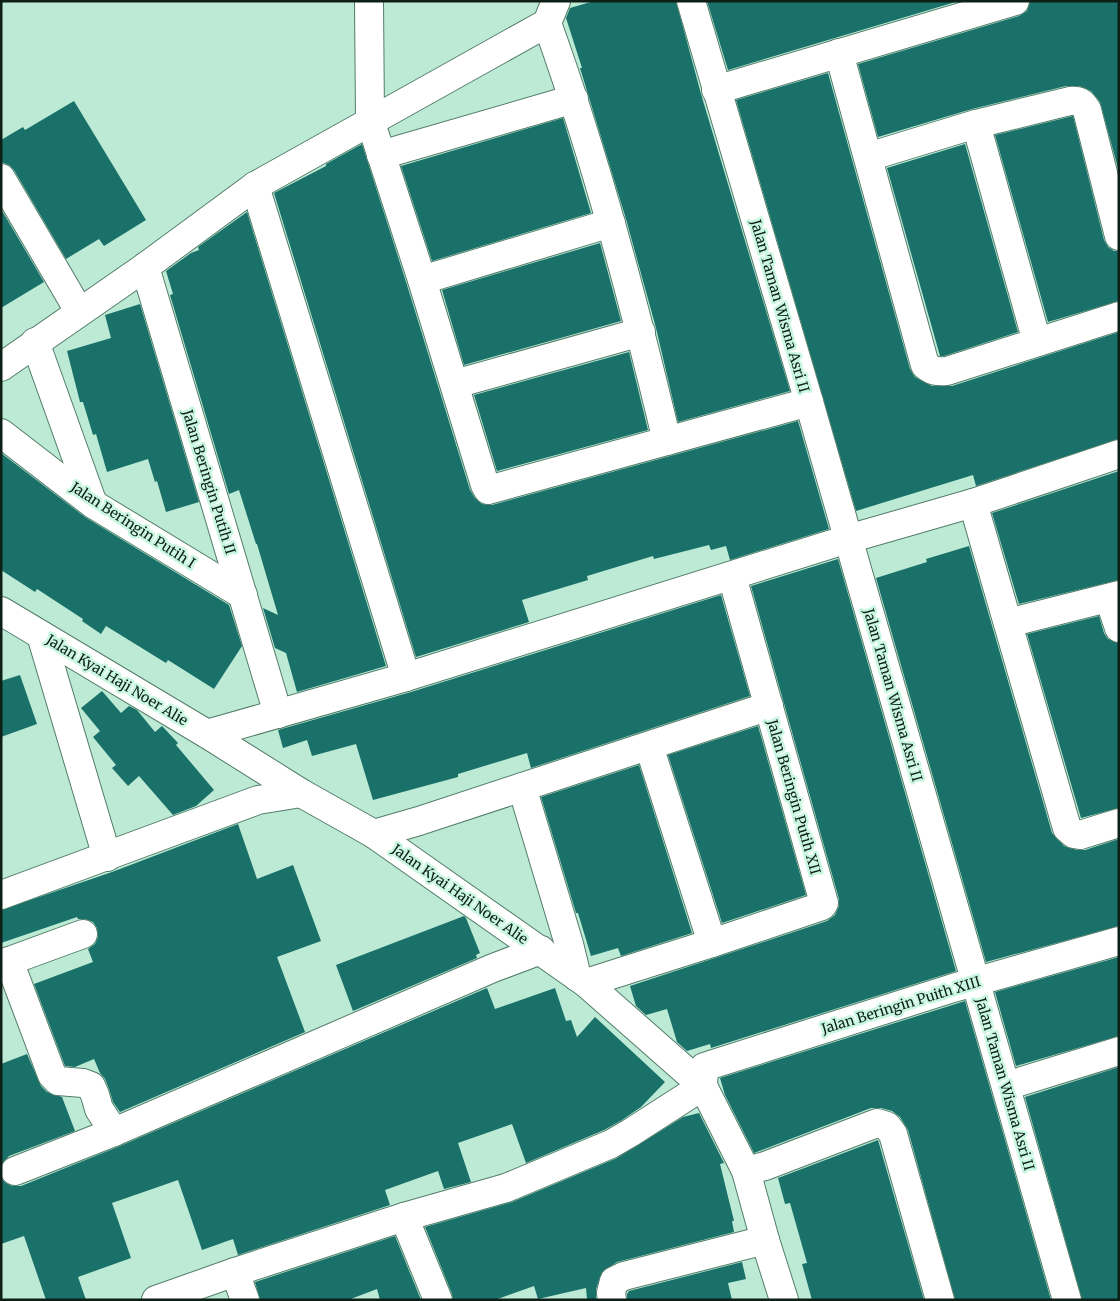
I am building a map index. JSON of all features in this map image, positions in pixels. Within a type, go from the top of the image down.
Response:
[{"type":"street","points":[[369,1],[370,120],[488,490],[809,402]]},
{"type":"street","name":"Jalan Taman Wisma Asri II","points":[[691,1],[809,402],[1067,1300]]},
{"type":"street","points":[[716,90],[1014,1]]},
{"type":"street","points":[[1,367],[79,311],[145,267],[255,186],[552,12],[574,99],[641,332],[667,440]]},
{"type":"street","points":[[839,53],[925,365],[930,370],[936,372],[947,371],[1119,316]]},
{"type":"street","points":[[381,155],[574,99]]},
{"type":"street","points":[[868,157],[976,124],[1070,101],[1081,102],[1087,110],[1119,236]]},
{"type":"street","points":[[976,124],[1037,342]]},
{"type":"street","points":[[1,178],[79,311]]},
{"type":"street","points":[[255,186],[406,678]]},
{"type":"street","points":[[422,280],[611,223]]},
{"type":"street","name":"Jalan Beringin Putih II","points":[[145,267],[276,706]]},
{"type":"street","points":[[455,384],[641,332]]},
{"type":"street","points":[[35,342],[93,504]]},
{"type":"street","name":"Jalan Beringin Putih I","points":[[1,433],[93,504],[244,595]]},
{"type":"street","points":[[207,734],[276,706],[406,678],[848,539],[974,503],[1119,454]]},
{"type":"street","points":[[974,503],[1067,828],[1074,834],[1080,835],[1119,823]]},
{"type":"street","name":"Jalan Beringin Putih XII","points":[[712,943],[822,906],[824,903],[732,576]]},
{"type":"street","points":[[1008,623],[1114,597],[1119,628]]},
{"type":"street","name":"Jalan Kyai Haji Noer Alie","points":[[1,611],[207,734],[302,794],[374,834],[582,980],[703,1086],[746,1172],[764,1240],[784,1300]]},
{"type":"street","points":[[41,635],[107,857]]},
{"type":"street","points":[[374,834],[769,706]]},
{"type":"street","points":[[522,787],[569,944],[582,980],[712,943],[649,746]]},
{"type":"street","points":[[1,895],[258,800],[302,794]]},
{"type":"street","points":[[83,934],[5,962],[52,1074],[58,1081],[83,1083],[91,1086],[99,1109],[114,1132]]},
{"type":"street","name":"Jalan Beringin Puith XIII","points":[[703,1086],[704,1067],[953,988],[1119,941]]},
{"type":"street","points":[[15,1171],[114,1132],[493,968],[541,950]]},
{"type":"street","points":[[1006,1086],[1119,1051]]},
{"type":"street","points":[[156,1300],[404,1217],[499,1190],[611,1144],[703,1086]]},
{"type":"street","points":[[746,1172],[877,1123],[887,1126],[893,1134],[940,1300]]},
{"type":"street","points":[[404,1217],[438,1300]]},
{"type":"street","points":[[612,1300],[611,1293],[614,1280],[624,1276],[764,1240]]},
{"type":"street","points":[[235,1272],[245,1300]]},
{"type":"building","points":[[594,1],[676,1],[701,94],[790,391],[678,422],[656,328],[626,219],[566,18],[570,8]]},
{"type":"building","points":[[707,1],[959,1],[728,70]]},
{"type":"building","points":[[1030,1],[1119,1],[1119,172],[1100,102],[1091,91],[1079,86],[1066,86],[972,109],[878,137],[858,64],[1019,16],[1027,11]]},
{"type":"building","points":[[828,73],[910,369],[915,377],[932,386],[952,386],[1119,332],[1119,439],[976,486],[973,475],[856,511],[736,100]]},
{"type":"building","points":[[74,101],[146,220],[104,246],[99,239],[66,259],[14,170],[9,165],[1,162],[1,140],[23,127],[25,130]]},
{"type":"building","points":[[1073,116],[1104,240],[1108,247],[1114,251],[1119,251],[1119,301],[1048,322],[995,135]]},
{"type":"building","points":[[563,118],[591,213],[432,261],[401,166]]},
{"type":"building","points":[[362,144],[470,490],[482,504],[492,505],[798,421],[829,529],[730,560],[726,546],[711,550],[709,545],[654,559],[653,556],[587,576],[588,580],[522,600],[529,622],[416,657],[274,193],[326,166],[326,164]]},
{"type":"building","points":[[965,144],[1018,332],[940,356],[887,168]]},
{"type":"building","points":[[1,209],[44,282],[1,308]]},
{"type":"building","points":[[247,212],[386,666],[297,692],[286,653],[275,648],[263,608],[278,615],[239,490],[229,494],[170,295],[173,294],[166,271],[191,253],[199,250],[198,247]]},
{"type":"building","points":[[600,243],[621,321],[464,365],[442,290]]},
{"type":"building","points":[[140,304],[199,502],[166,512],[148,459],[107,472],[96,434],[93,435],[83,402],[80,402],[67,351],[111,338],[105,315]]},
{"type":"building","points":[[629,352],[648,430],[497,471],[474,395]]},
{"type":"building","points":[[1,453],[85,517],[229,605],[242,646],[214,689],[168,660],[166,663],[106,626],[101,634],[82,621],[83,619],[37,589],[35,592],[1,570]]},
{"type":"building","points":[[1119,471],[1119,580],[1019,604],[992,513]]},
{"type":"building","points":[[969,546],[1052,833],[1064,846],[1077,850],[1085,850],[1119,839],[1119,926],[986,962],[876,578],[927,562],[926,559]]},
{"type":"building","points":[[838,559],[956,971],[711,1048],[710,1044],[687,1051],[677,1042],[667,1009],[646,1015],[636,1006],[630,986],[827,921],[835,915],[839,906],[839,899],[751,586]]},
{"type":"building","points":[[721,595],[750,696],[531,768],[527,753],[458,774],[458,777],[373,800],[356,744],[312,756],[307,740],[283,748],[278,730],[411,692]]},
{"type":"building","points":[[1099,616],[1104,633],[1108,639],[1119,643],[1119,808],[1081,818],[1027,634]]},
{"type":"building","points":[[20,675],[37,724],[1,737],[1,681]]},
{"type":"building","points":[[102,691],[121,713],[129,706],[137,710],[155,732],[162,726],[178,743],[176,745],[214,790],[196,806],[173,815],[139,776],[128,786],[112,768],[116,765],[93,737],[100,731],[81,708]]},
{"type":"building","points":[[758,726],[806,895],[722,923],[668,755]]},
{"type":"building","points":[[639,765],[692,933],[621,956],[618,948],[591,956],[541,797]]},
{"type":"building","points":[[238,824],[257,879],[293,865],[321,941],[277,957],[305,1032],[120,1112],[113,1102],[105,1079],[94,1059],[75,1067],[65,1066],[34,984],[93,962],[88,949],[95,944],[98,937],[97,928],[93,922],[78,919],[77,917],[1,943],[1,910],[112,872]]},
{"type":"building","points":[[464,916],[480,953],[476,955],[477,958],[353,1011],[336,965]]},
{"type":"building","points":[[1119,957],[1119,1036],[1016,1066],[995,992]]},
{"type":"building","points":[[487,988],[495,1009],[555,988],[566,1021],[571,1020],[577,1037],[595,1017],[665,1082],[641,1107],[622,1120],[604,1130],[526,1163],[512,1124],[458,1143],[471,1182],[444,1189],[438,1171],[385,1190],[390,1205],[238,1255],[233,1239],[202,1250],[178,1180],[112,1203],[131,1258],[78,1277],[86,1300],[46,1300],[24,1236],[1,1244],[1,1178],[12,1186],[21,1186],[120,1146]]},
{"type":"building","points":[[965,1001],[1051,1300],[955,1300],[908,1130],[900,1117],[892,1111],[871,1108],[754,1153],[725,1095],[720,1078]]},
{"type":"building","points":[[27,1054],[41,1086],[47,1092],[62,1097],[75,1131],[9,1156],[1,1165],[1,1064]]},
{"type":"building","points":[[1119,1067],[1119,1300],[1082,1300],[1025,1097]]},
{"type":"building","points":[[699,1113],[724,1163],[720,1164],[734,1221],[732,1221],[734,1232],[617,1262],[602,1272],[596,1289],[596,1300],[587,1300],[586,1288],[538,1299],[534,1286],[495,1300],[453,1300],[425,1227],[512,1202],[617,1158],[683,1117]]},
{"type":"building","points":[[878,1140],[924,1300],[812,1300],[802,1264],[807,1263],[790,1203],[785,1204],[778,1178]]},
{"type":"building","points":[[395,1236],[421,1300],[380,1300],[377,1289],[348,1300],[260,1300],[255,1282]]},
{"type":"building","points":[[742,1262],[746,1279],[728,1283],[732,1300],[627,1300],[629,1291]]}]
